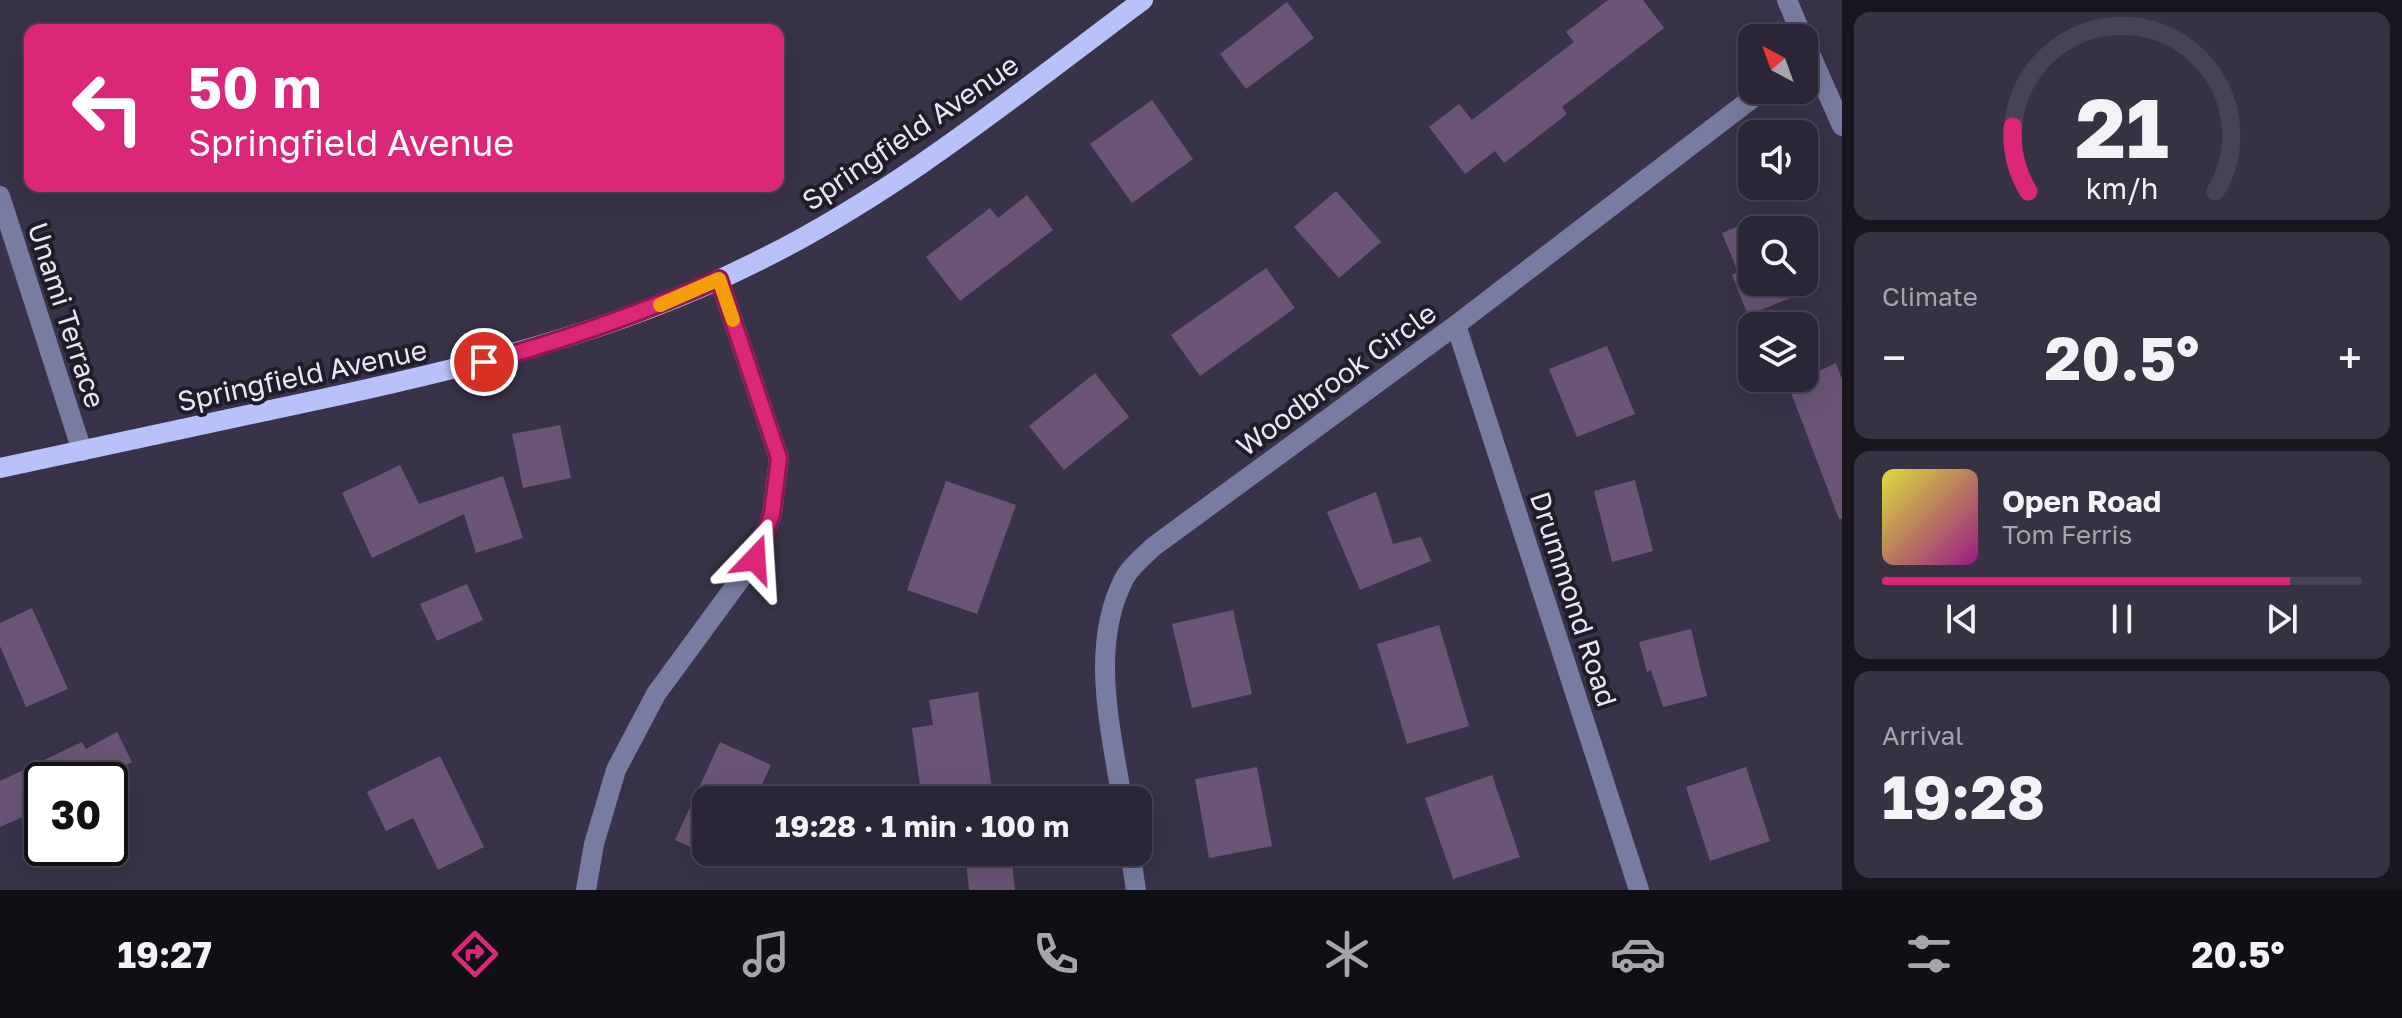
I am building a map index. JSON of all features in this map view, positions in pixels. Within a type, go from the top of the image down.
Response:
[{"type":"main road","name":"Springfield Avenue","points":[[0,468],[460,369],[578,336],[649,310],[816,230],[881,191],[963,135],[1143,0]]},
{"type":"street","points":[[1787,0],[1796,24]]},
{"type":"street","points":[[1818,75],[1842,126]]},
{"type":"street","name":"Woodbrook Circle","points":[[1120,786],[1103,681],[1111,619],[1124,577],[1153,547],[1456,325],[1745,104]]},
{"type":"street","name":"Unami Terrace","points":[[0,196],[82,451]]},
{"type":"street","points":[[586,890],[594,844],[616,770],[656,694],[755,559],[772,514],[779,458],[719,279]]},
{"type":"street","name":"Drummond Road","points":[[1456,325],[1639,890]]},
{"type":"street","points":[[1132,866],[1136,890]]},
{"type":"building","points":[[1608,0],[1643,0],[1664,28],[1562,107],[1567,114],[1504,163],[1495,151],[1465,174],[1429,127],[1459,104],[1472,120],[1574,42],[1566,32]]},
{"type":"building","points":[[1287,2],[1314,38],[1246,89],[1220,54]]},
{"type":"building","points":[[1152,100],[1193,159],[1132,203],[1090,144]]},
{"type":"building","points":[[1336,191],[1381,242],[1339,278],[1294,227]]},
{"type":"building","points":[[1027,195],[1053,230],[960,301],[926,257],[990,208],[998,218]]},
{"type":"building","points":[[1738,226],[1738,272],[1722,233]]},
{"type":"building","points":[[1266,268],[1295,308],[1200,376],[1171,335]]},
{"type":"building","points":[[1738,272],[1738,290],[1732,275]]},
{"type":"building","points":[[1740,296],[1796,296],[1756,312],[1747,312]]},
{"type":"building","points":[[1607,346],[1635,414],[1577,437],[1549,369]]},
{"type":"building","points":[[1836,363],[1842,380],[1842,519],[1839,519],[1791,392],[1818,392],[1818,371]]},
{"type":"building","points":[[1095,373],[1129,417],[1064,470],[1029,426]]},
{"type":"building","points":[[560,425],[571,478],[523,488],[512,434]]},
{"type":"building","points":[[400,465],[419,504],[503,476],[523,538],[476,553],[464,514],[372,558],[342,493]]},
{"type":"building","points":[[1635,480],[1653,551],[1612,562],[1594,491]]},
{"type":"building","points":[[946,481],[1016,505],[977,614],[907,590]]},
{"type":"building","points":[[1376,492],[1393,544],[1421,537],[1431,561],[1360,590],[1327,512]]},
{"type":"building","points":[[467,584],[483,620],[437,641],[420,604]]},
{"type":"building","points":[[32,608],[68,689],[26,707],[0,646],[0,623]]},
{"type":"building","points":[[1233,610],[1252,694],[1192,708],[1172,624]]},
{"type":"building","points":[[1439,625],[1469,726],[1407,744],[1377,644]]},
{"type":"building","points":[[1691,629],[1707,696],[1663,707],[1651,670],[1647,672],[1639,642]]},
{"type":"building","points":[[978,692],[992,786],[920,786],[912,728],[933,725],[929,700]]},
{"type":"building","points":[[117,732],[132,762],[40,762],[82,742],[86,749]]},
{"type":"building","points":[[720,742],[771,765],[761,786],[700,786]]},
{"type":"building","points":[[440,756],[484,847],[438,870],[413,818],[386,831],[367,792]]},
{"type":"building","points":[[1257,767],[1272,846],[1209,858],[1195,779]]},
{"type":"building","points":[[1746,767],[1770,841],[1710,861],[1686,787]]},
{"type":"building","points":[[24,770],[24,816],[0,827],[0,781]]},
{"type":"building","points":[[1492,775],[1520,857],[1453,879],[1425,798]]},
{"type":"building","points":[[692,803],[692,848],[675,840]]},
{"type":"building","points":[[966,866],[1012,866],[1015,890],[969,890]]},
{"type":"slow traffic","points":[[660,305],[719,279],[733,320]]},
{"type":"route","points":[[484,362],[578,336],[649,310],[719,279],[779,458],[772,514],[755,559]]}]
